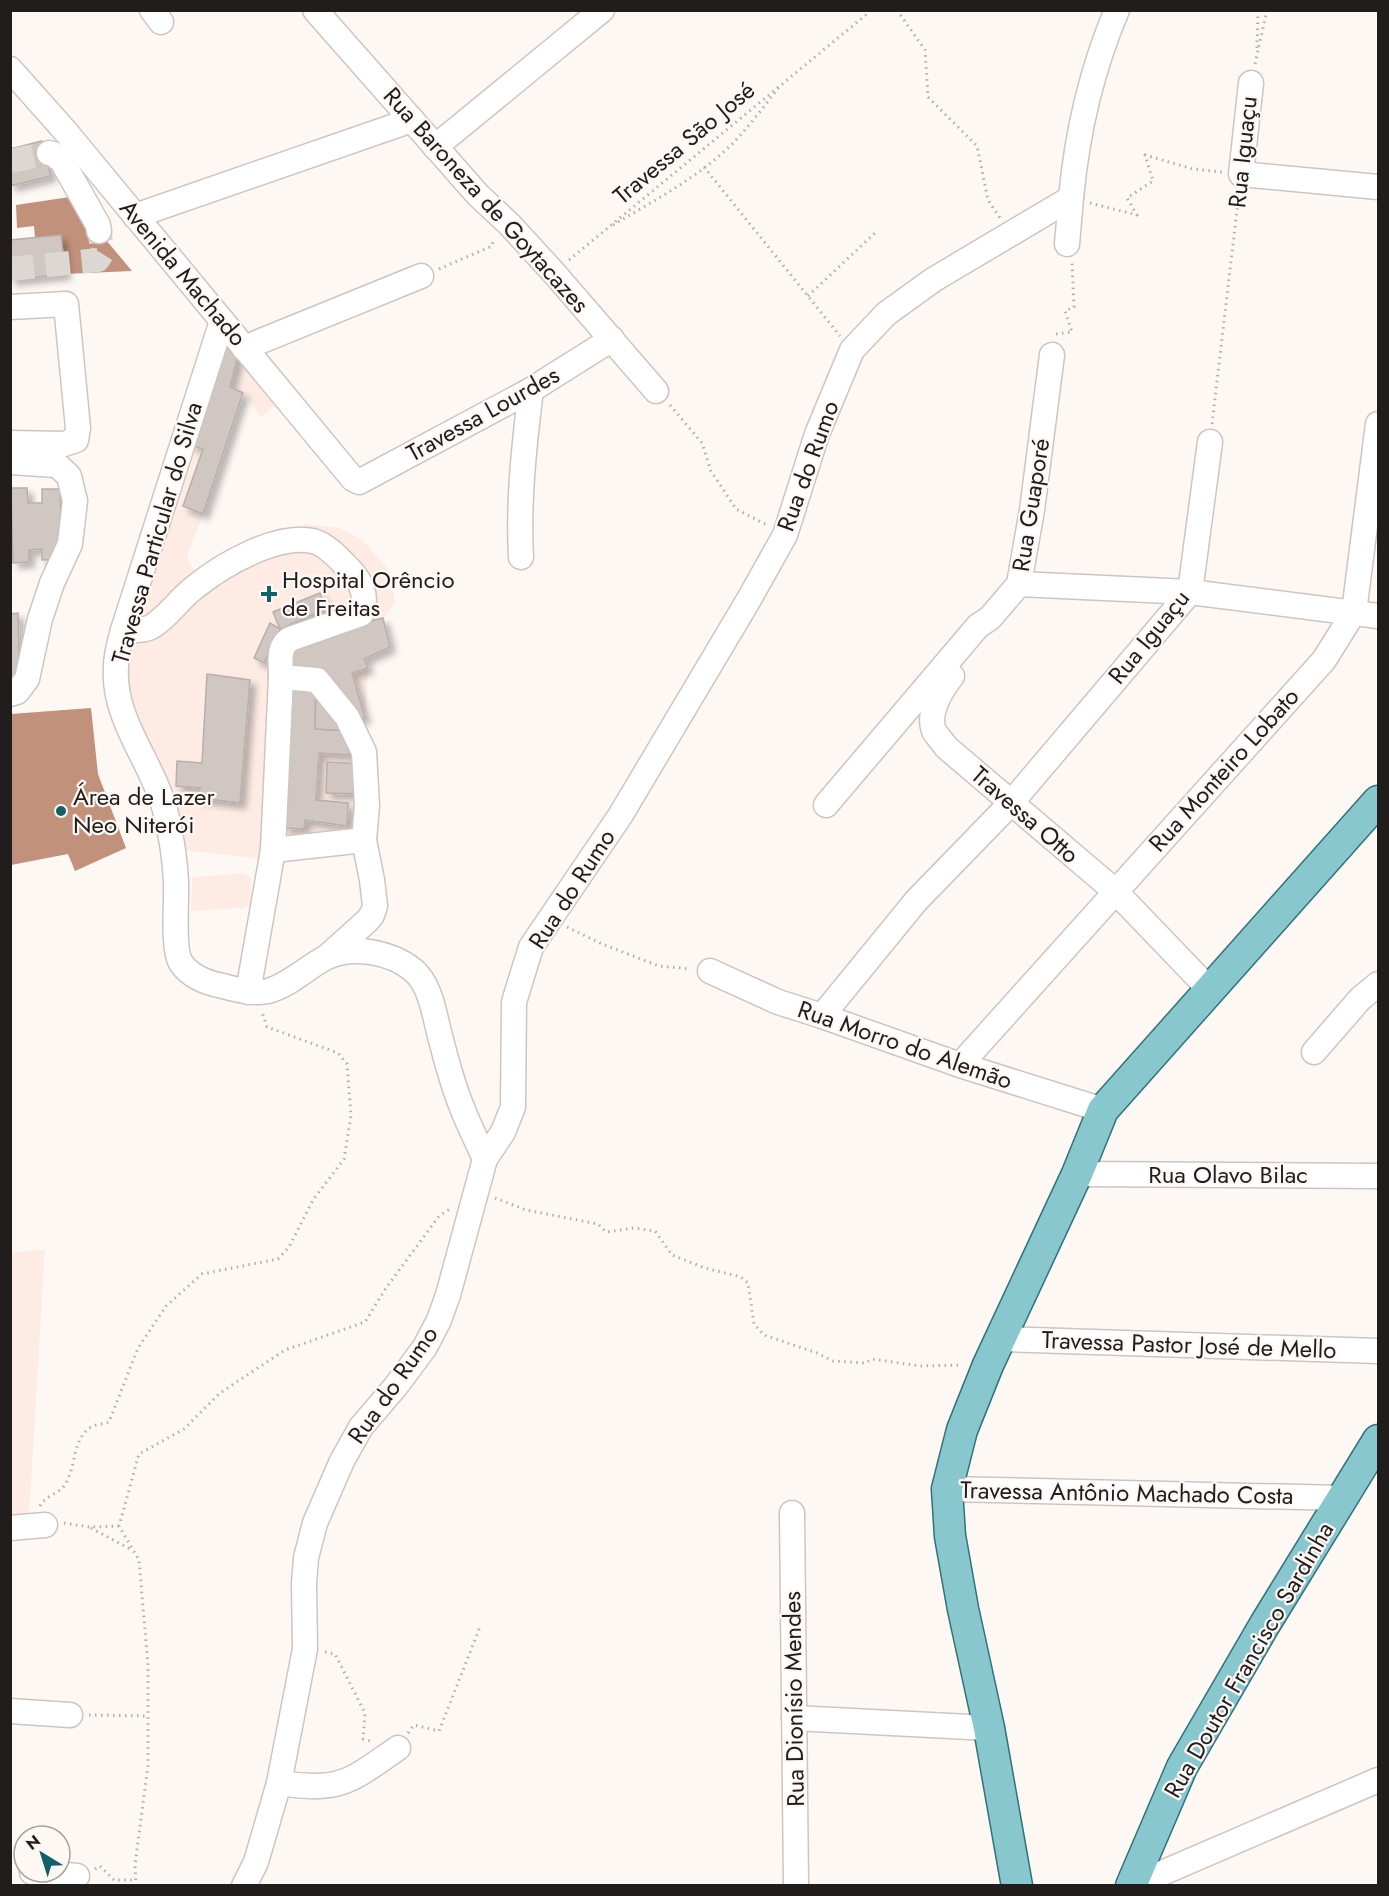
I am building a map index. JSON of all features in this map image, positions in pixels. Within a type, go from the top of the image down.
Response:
[{"type":"main road","points":[[1017,1886],[989,1728],[950,1536],[947,1489],[962,1430],[994,1352],[1077,1174],[1103,1110],[1378,801]]},
{"type":"main road","name":"Rua Doutor Francisco Sardinha","points":[[1131,1886],[1182,1767],[1265,1624],[1378,1440]]},
{"type":"street","name":"Rua Baroneza de Goytacazes","points":[[315,10],[478,195],[510,225],[554,273],[656,391]]},
{"type":"street","points":[[435,147],[602,10]]},
{"type":"street","points":[[1067,244],[1075,160],[1086,102],[1106,35],[1117,10]]},
{"type":"street","name":"Avenida Machado","points":[[10,69],[62,152],[135,216],[353,479]]},
{"type":"street","name":"Rua Iguaçu","points":[[1241,174],[1251,83]]},
{"type":"street","points":[[135,216],[412,120]]},
{"type":"street","points":[[62,152],[99,231]]},
{"type":"street","points":[[1241,174],[1378,187]]},
{"type":"street","name":"Rua do Rumo","points":[[244,1886],[256,1862],[279,1783],[305,1649],[306,1558],[315,1523],[342,1461],[361,1427],[425,1347],[439,1320],[485,1159],[503,1132],[513,1107],[514,1002],[531,947],[620,816],[785,535],[817,434],[852,350],[886,314],[933,280],[1071,198]]},
{"type":"street","points":[[244,348],[421,276]]},
{"type":"street","points":[[10,307],[66,304],[78,428],[76,440],[64,444],[10,443]]},
{"type":"street","name":"Travessa Particular do Silva","points":[[222,321],[123,630],[115,668],[120,708],[157,787],[174,852],[176,948],[180,961],[191,974],[214,985],[252,992],[270,991],[328,956],[361,951],[396,959],[413,970],[424,982],[460,1105],[485,1159]]},
{"type":"street","name":"Travessa Lourdes","points":[[353,479],[359,482],[531,390],[612,339]]},
{"type":"street","name":"Rua Guaporé","points":[[826,806],[978,626],[990,618],[1019,584],[1032,510],[1052,355]]},
{"type":"street","points":[[521,557],[519,518],[521,478],[531,390]]},
{"type":"street","name":"Rua Monteiro Lobato","points":[[960,1065],[1324,660],[1354,612],[1378,424]]},
{"type":"street","name":"Rua Iguaçu","points":[[822,1016],[916,901],[1011,803],[1190,592],[1210,442]]},
{"type":"street","points":[[10,462],[57,465],[69,476],[75,501],[70,544],[52,583],[40,620],[27,679],[17,692],[10,694]]},
{"type":"street","points":[[123,630],[148,629],[162,620],[194,588],[226,564],[293,540],[314,541],[331,550],[354,574],[362,588],[365,601],[361,614],[290,639],[281,649],[273,850],[252,992]]},
{"type":"street","points":[[1019,584],[1190,592],[1378,616]]},
{"type":"street","name":"Travessa Otto","points":[[990,618],[986,632],[945,685],[936,701],[933,715],[934,730],[946,747],[1114,891],[1210,990]]},
{"type":"street","points":[[281,677],[317,680],[347,717],[364,752],[367,773],[364,840],[375,906],[372,915],[328,956]]},
{"type":"street","points":[[273,850],[364,840]]},
{"type":"street","name":"Rua Morro do Alemão","points":[[710,971],[778,1002],[960,1065],[1103,1110]]},
{"type":"street","points":[[1314,1052],[1360,999],[1378,984]]},
{"type":"street","name":"Rua Olavo Bilac","points":[[1077,1174],[1378,1176]]},
{"type":"street","name":"Travessa Pastor José de Mello","points":[[994,1352],[1378,1351]]},
{"type":"street","name":"Travessa Antônio Machado Costa","points":[[947,1489],[1342,1498]]},
{"type":"street","name":"Rua Dionísio Mendes","points":[[792,1513],[796,1886]]},
{"type":"street","points":[[10,1711],[70,1715]]},
{"type":"street","points":[[794,1718],[989,1728]]},
{"type":"street","points":[[279,1783],[309,1787],[333,1785],[355,1778],[398,1748]]},
{"type":"street","points":[[1131,1886],[1378,1780]]},
{"type":"street","points":[[72,1876],[77,1876]]},
{"type":"path","name":"Travessa São José","points":[[554,273],[867,14],[867,10]]},
{"type":"path","points":[[897,10],[925,50],[928,97],[977,146],[988,200],[1011,233]]},
{"type":"path","points":[[1257,56],[1258,10]]},
{"type":"path","points":[[1251,83],[1267,10]]},
{"type":"path","name":"Travessa São José","points":[[604,231],[668,193],[704,167],[735,141],[784,81]]},
{"type":"path","points":[[1071,198],[1137,215],[1127,198],[1153,181],[1145,155],[1193,169],[1241,174]]},
{"type":"path","points":[[704,167],[852,350]]},
{"type":"path","name":"Rua Iguaçu","points":[[1210,442],[1241,174]]},
{"type":"path","points":[[421,276],[492,246],[495,232]]},
{"type":"path","points":[[808,296],[876,232]]},
{"type":"path","points":[[1052,355],[1047,336],[1072,332],[1065,311],[1074,307],[1072,255],[1067,244]]},
{"type":"path","points":[[656,391],[702,443],[711,471],[736,508],[785,535]]},
{"type":"path","points":[[550,918],[602,944],[659,966],[710,971]]},
{"type":"path","points":[[29,1527],[42,1502],[62,1488],[70,1476],[77,1445],[91,1427],[110,1422],[138,1348],[166,1306],[202,1274],[278,1259],[289,1248],[313,1200],[344,1160],[351,1116],[347,1064],[338,1053],[267,1027],[252,992]]},
{"type":"path","points":[[136,1886],[135,1865],[148,1765],[148,1666],[139,1560],[131,1550],[119,1526],[139,1454],[184,1429],[219,1393],[285,1350],[365,1322],[386,1288],[440,1216],[476,1191],[526,1210],[598,1224],[606,1232],[634,1228],[656,1231],[672,1255],[705,1268],[741,1277],[748,1283],[754,1324],[764,1335],[817,1353],[833,1361],[865,1363],[872,1359],[920,1366],[994,1352]]},
{"type":"path","points":[[29,1527],[54,1522],[89,1527],[119,1526]]},
{"type":"path","points":[[89,1527],[131,1550]]},
{"type":"path","points":[[305,1649],[335,1654],[365,1713],[363,1739],[398,1748],[414,1725],[439,1731],[480,1627]]},
{"type":"path","points":[[70,1715],[148,1716]]},
{"type":"path","points":[[77,1876],[100,1866],[114,1880],[136,1880]]},
{"type":"shaded area","points":[[70,197],[132,271],[65,274],[61,236],[35,238],[34,226],[17,228],[16,205]]},
{"type":"shaded area","name":"Hospital Orêncio de Freitas","points":[[228,343],[276,404],[261,417],[243,394],[187,556],[195,573],[251,545],[306,524],[339,528],[361,539],[385,565],[394,584],[394,604],[383,619],[390,647],[364,659],[368,668],[365,718],[360,719],[373,780],[379,850],[260,859],[182,850],[134,711],[128,676],[130,648],[138,613]]},
{"type":"shaded area","name":"Área de Lazer Neo Niterói","points":[[91,708],[98,774],[126,848],[75,871],[68,854],[11,865],[11,714]]},
{"type":"shaded area","points":[[244,873],[251,878],[251,904],[243,908],[191,911],[192,877]]},
{"type":"shaded area","points":[[45,1249],[29,1514],[26,1519],[11,1519],[10,1253]]},
{"type":"building","points":[[42,141],[51,176],[10,186],[10,149]]},
{"type":"building","points":[[61,235],[65,274],[10,280],[10,240]]},
{"type":"building","points":[[224,343],[228,343],[238,355],[230,387],[243,393],[203,514],[183,506],[203,449],[190,445]]},
{"type":"building","points":[[11,488],[27,488],[28,503],[42,503],[42,489],[60,489],[62,559],[42,560],[42,549],[29,550],[29,562],[13,563]]},
{"type":"building","points":[[320,593],[326,609],[280,629],[273,612]]},
{"type":"building","points":[[18,613],[20,684],[10,684],[10,614]]},
{"type":"building","points":[[383,618],[390,647],[364,659],[368,668],[352,673],[365,718],[351,721],[342,703],[338,684],[326,686],[292,671],[294,645],[338,629]]},
{"type":"building","points":[[270,623],[280,629],[264,663],[254,658]]},
{"type":"building","points":[[207,674],[250,680],[240,803],[199,798],[200,788],[176,786],[177,761],[202,763]]},
{"type":"building","points":[[291,684],[316,686],[315,729],[350,731],[349,755],[319,753],[316,800],[348,803],[347,826],[305,820],[304,829],[283,828]]},
{"type":"building","points":[[316,686],[350,731],[315,729]]},
{"type":"building","points":[[327,762],[364,764],[362,794],[326,793]]},
{"type":"tunnel","points":[[10,161],[49,153]]},
{"type":"tunnel","points":[[10,269],[98,260],[103,252],[99,231]]},
{"type":"place","name":"Hospital Orêncio de Freitas","points":[[269,594]]},
{"type":"place","name":"Área de Lazer Neo Niterói","points":[[61,811]]}]
